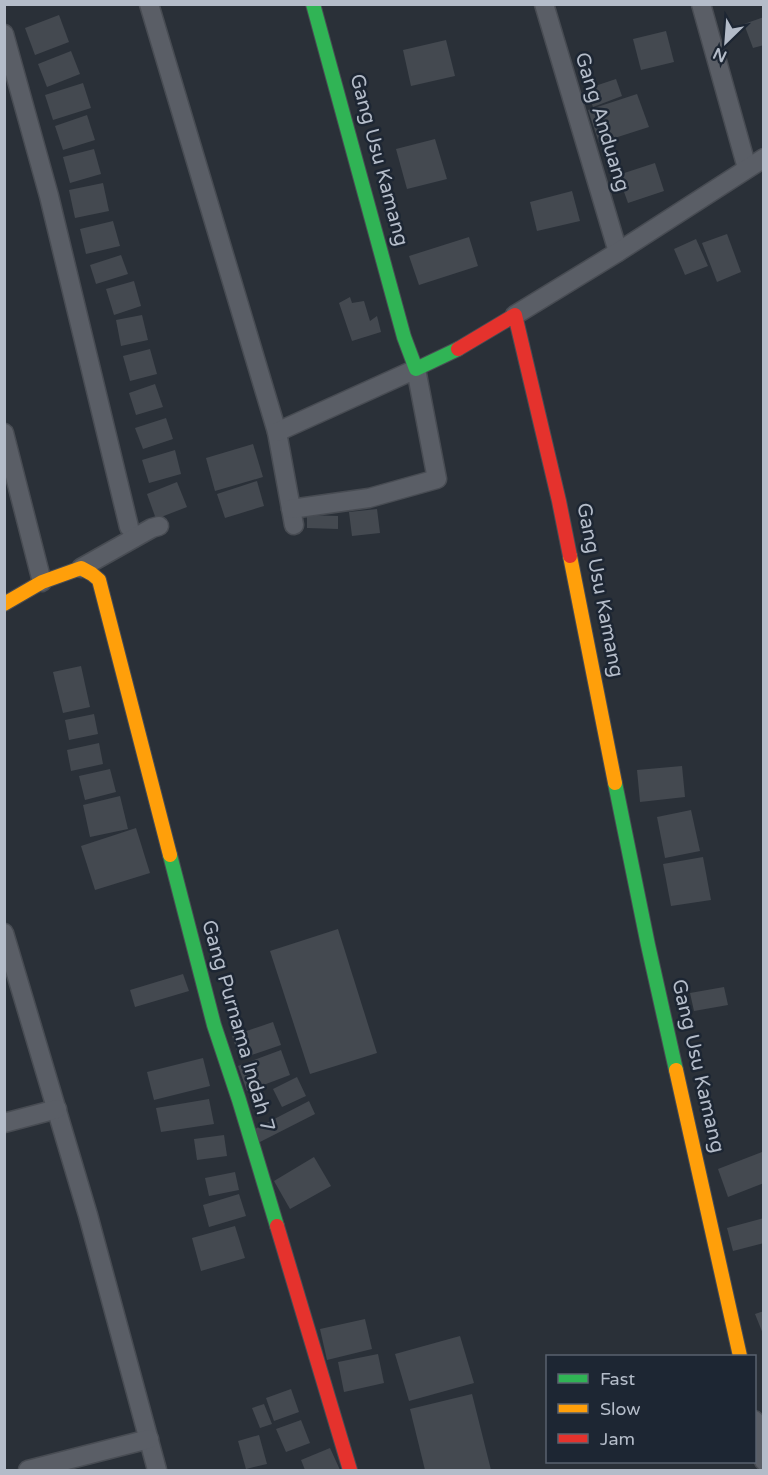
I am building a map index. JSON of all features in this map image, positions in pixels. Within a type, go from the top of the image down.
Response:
[{"type":"street","points":[[149,4],[277,432],[293,517],[437,479],[416,369]]},
{"type":"street","name":"Gang Usu Kamang","points":[[313,4],[404,337],[416,369]]},
{"type":"street","name":"Gang Anduang","points":[[544,4],[618,252]]},
{"type":"street","points":[[701,4],[747,168]]},
{"type":"street","points":[[4,34],[49,196],[129,527]]},
{"type":"street","points":[[277,432],[456,350],[618,252],[764,158]]},
{"type":"street","name":"Gang Usu Kamang","points":[[515,315],[559,501],[648,945],[740,1355]]},
{"type":"street","points":[[4,433],[42,582]]},
{"type":"street","points":[[4,603],[42,582],[81,568],[159,526]]},
{"type":"street","name":"Gang Purnama Indah 7","points":[[81,568],[99,580],[214,1025],[239,1100],[350,1470]]},
{"type":"street","points":[[4,933],[88,1215],[157,1470]]},
{"type":"street","points":[[4,1123],[57,1109]]},
{"type":"street","points":[[756,1428],[764,1461]]},
{"type":"street","points":[[28,1470],[149,1439]]},
{"type":"building","points":[[59,15],[69,42],[35,55],[25,28]]},
{"type":"building","points":[[764,17],[764,45],[753,48],[744,24]]},
{"type":"building","points":[[666,31],[674,62],[641,70],[633,39]]},
{"type":"building","points":[[446,40],[455,76],[411,86],[403,50]]},
{"type":"building","points":[[71,51],[80,74],[47,87],[38,64]]},
{"type":"building","points":[[616,79],[622,96],[593,107],[586,89]]},
{"type":"building","points":[[83,83],[91,108],[53,120],[45,95]]},
{"type":"building","points":[[637,94],[649,127],[599,143],[588,110]]},
{"type":"building","points":[[87,115],[95,140],[63,150],[55,126]]},
{"type":"building","points":[[435,139],[447,179],[407,189],[396,149]]},
{"type":"building","points":[[94,149],[101,174],[70,183],[63,157]]},
{"type":"building","points":[[655,163],[664,191],[628,203],[618,175]]},
{"type":"building","points":[[103,183],[109,211],[75,218],[69,190]]},
{"type":"building","points":[[572,191],[580,221],[537,231],[530,202]]},
{"type":"building","points":[[113,221],[120,246],[86,254],[80,229]]},
{"type":"building","points":[[727,234],[741,272],[717,282],[702,243]]},
{"type":"building","points":[[469,237],[478,266],[419,285],[409,256]]},
{"type":"building","points":[[696,239],[708,266],[685,275],[674,249]]},
{"type":"building","points":[[121,255],[128,274],[96,284],[90,265]]},
{"type":"building","points":[[134,281],[141,306],[114,315],[106,289]]},
{"type":"building","points":[[350,297],[352,303],[364,301],[370,321],[377,316],[381,332],[352,341],[339,303]]},
{"type":"building","points":[[142,315],[148,340],[121,346],[116,320]]},
{"type":"building","points":[[150,349],[157,374],[130,381],[123,356]]},
{"type":"building","points":[[155,384],[163,407],[136,415],[129,393]]},
{"type":"building","points":[[166,418],[173,439],[143,449],[135,428]]},
{"type":"building","points":[[253,444],[263,477],[215,491],[206,458]]},
{"type":"building","points":[[175,450],[181,474],[149,483],[142,460]]},
{"type":"building","points":[[257,481],[264,506],[225,518],[217,494]]},
{"type":"building","points":[[177,482],[187,507],[156,519],[147,494]]},
{"type":"building","points":[[377,509],[380,533],[352,536],[349,512]]},
{"type":"building","points":[[307,515],[338,516],[338,529],[307,528]]},
{"type":"building","points":[[81,666],[90,707],[63,713],[53,672]]},
{"type":"building","points":[[94,714],[98,734],[69,740],[65,720]]},
{"type":"building","points":[[99,743],[103,764],[71,771],[67,750]]},
{"type":"building","points":[[682,766],[685,797],[640,802],[637,770]]},
{"type":"building","points":[[110,769],[116,792],[85,800],[79,776]]},
{"type":"building","points":[[120,796],[128,829],[90,837],[83,805]]},
{"type":"building","points":[[691,810],[700,851],[665,858],[657,817]]},
{"type":"building","points":[[136,828],[150,873],[95,890],[81,846]]},
{"type":"building","points":[[703,857],[711,900],[671,906],[663,864]]},
{"type":"building","points":[[338,929],[377,1053],[310,1074],[270,951]]},
{"type":"building","points":[[183,974],[189,991],[135,1007],[130,990]]},
{"type":"building","points":[[724,987],[728,1005],[694,1011],[690,993]]},
{"type":"building","points":[[273,1022],[281,1045],[240,1059],[232,1036]]},
{"type":"building","points":[[281,1050],[290,1075],[247,1091],[238,1066]]},
{"type":"building","points":[[203,1058],[210,1086],[154,1100],[147,1072]]},
{"type":"building","points":[[297,1077],[306,1096],[282,1107],[273,1089]]},
{"type":"building","points":[[209,1099],[214,1124],[161,1132],[156,1108]]},
{"type":"building","points":[[309,1101],[315,1114],[258,1143],[251,1131]]},
{"type":"building","points":[[224,1135],[227,1156],[197,1160],[194,1139]]},
{"type":"building","points":[[762,1152],[764,1183],[728,1197],[718,1169]]},
{"type":"building","points":[[314,1157],[331,1186],[290,1209],[274,1181]]},
{"type":"building","points":[[235,1172],[239,1190],[209,1196],[205,1178]]},
{"type":"building","points":[[239,1194],[246,1216],[209,1227],[203,1205]]},
{"type":"building","points":[[764,1218],[764,1243],[733,1251],[727,1228]]},
{"type":"building","points":[[235,1226],[245,1258],[201,1271],[192,1238]]},
{"type":"building","points":[[764,1311],[764,1334],[763,1334],[755,1314]]},
{"type":"building","points":[[365,1319],[372,1349],[327,1360],[320,1329]]},
{"type":"building","points":[[460,1336],[474,1383],[409,1401],[395,1354]]},
{"type":"building","points":[[378,1354],[384,1383],[344,1392],[338,1362]]},
{"type":"building","points":[[291,1389],[299,1412],[274,1421],[266,1398]]},
{"type":"building","points":[[472,1394],[491,1470],[425,1470],[410,1409]]},
{"type":"building","points":[[264,1404],[272,1424],[260,1428],[252,1408]]},
{"type":"building","points":[[301,1420],[310,1443],[286,1452],[276,1429]]},
{"type":"building","points":[[259,1435],[267,1464],[246,1469],[238,1441]]},
{"type":"building","points":[[330,1448],[340,1470],[305,1470],[301,1460]]},
{"type":"traffic: fast","points":[[313,4],[404,337],[416,369],[458,349]]},
{"type":"traffic: fast","points":[[615,783],[676,1070]]},
{"type":"traffic: fast","points":[[170,855],[214,1025],[277,1226]]},
{"type":"traffic: slow","points":[[570,556],[615,783]]},
{"type":"traffic: slow","points":[[4,604],[42,582],[81,568],[99,580],[170,855]]},
{"type":"traffic: slow","points":[[676,1070],[740,1355]]},
{"type":"traffic: jam","points":[[458,349],[515,315],[570,556]]},
{"type":"traffic: jam","points":[[277,1226],[350,1470]]}]
